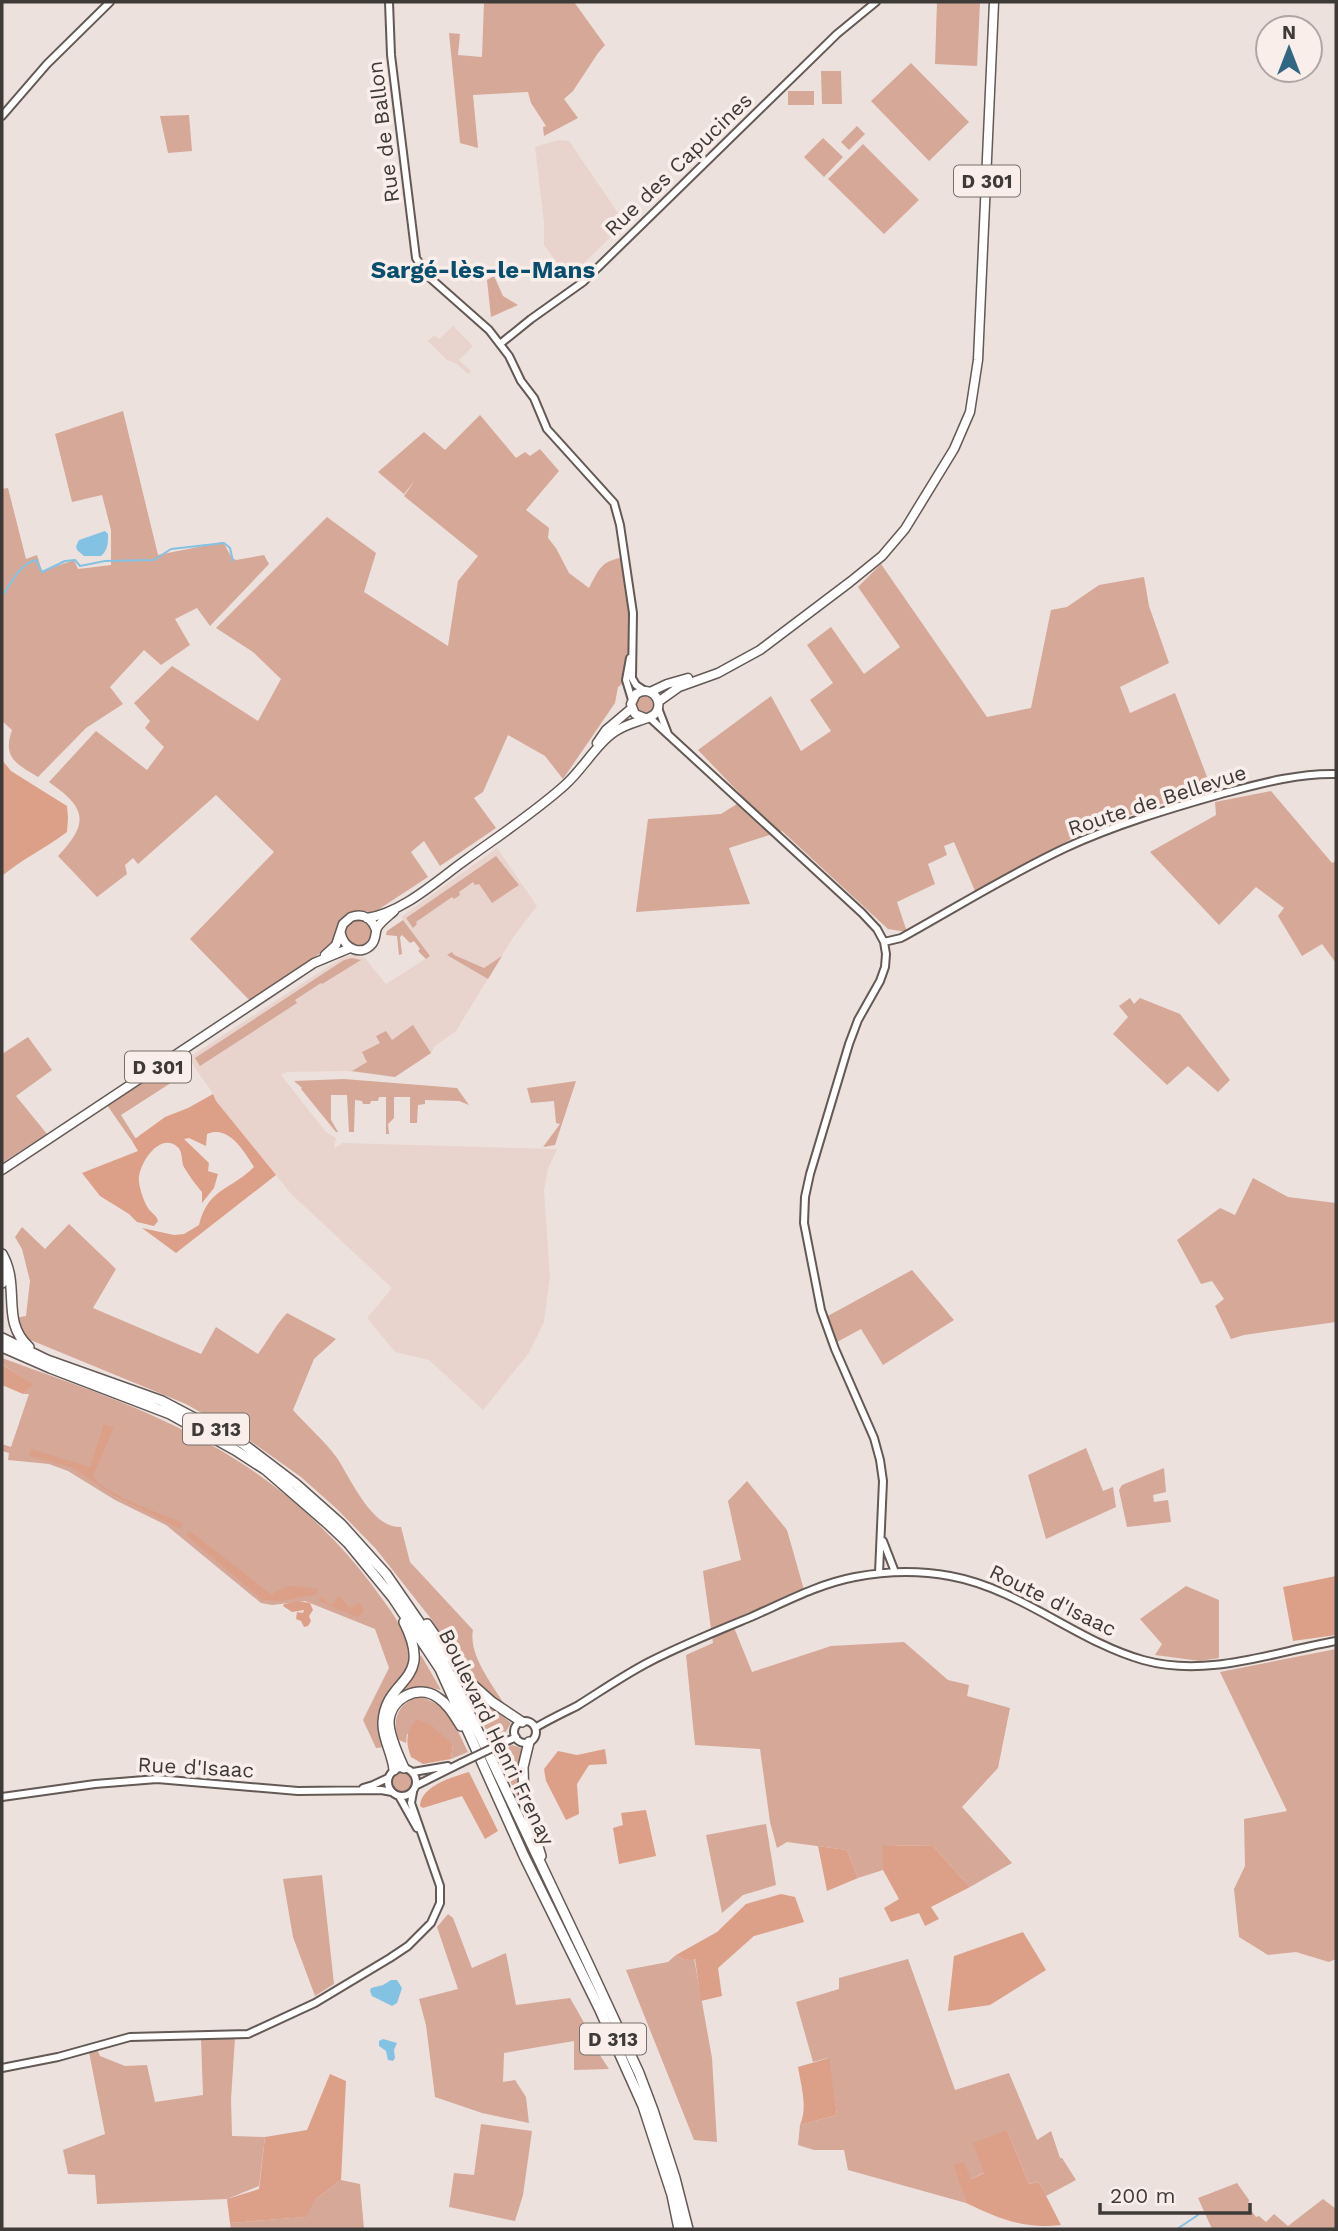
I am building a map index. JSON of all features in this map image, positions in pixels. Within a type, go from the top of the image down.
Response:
[{"type":"highway","points":[[2,1254],[8,1269],[9,1326],[24,1344],[47,1360]]},
{"type":"highway","points":[[2,1270],[2,1283]]},
{"type":"highway","name":"Boulevard Henri Frenay","points":[[2,1338],[47,1360],[162,1401],[242,1443],[296,1484],[368,1552],[455,1683],[544,1871],[639,2073],[665,2146],[688,2229]]},
{"type":"highway","name":"Boulevard Henri Frenay","points":[[2,1349],[170,1414],[235,1450],[266,1471],[328,1524],[397,1597],[440,1669],[524,1856],[604,2019],[643,2106],[672,2195],[679,2229]]},
{"type":"highway","name":"D 313","points":[[397,1597],[421,1616],[464,1678],[522,1722]]},
{"type":"highway","name":"D 313","points":[[397,1597],[415,1653],[410,1672],[388,1704],[383,1722],[400,1772]]},
{"type":"highway","name":"D 313","points":[[400,1772],[390,1729],[390,1717],[398,1701],[413,1693],[430,1693],[445,1703],[477,1750]]},
{"type":"highway","name":"D 313","points":[[529,1742],[523,1767],[524,1802],[539,1845],[544,1871]]},
{"type":"main road","name":"D 301","points":[[658,705],[679,687],[718,673],[760,650],[881,556],[905,529],[954,449],[973,398],[978,360],[993,2]]},
{"type":"main road","name":"D 301","points":[[648,691],[728,667]]},
{"type":"main road","points":[[367,918],[402,904],[496,838],[565,785],[610,735],[655,714],[657,698],[648,691],[636,694],[632,704],[606,730],[565,785]]},
{"type":"main road","points":[[632,704],[635,714],[647,718]]},
{"type":"main road","points":[[376,930],[402,904]]},
{"type":"main road","points":[[359,915],[373,923],[376,930],[375,939],[370,946],[359,950],[350,948],[341,934],[343,924],[359,915]]},
{"type":"main road","name":"D 301","points":[[2,1170],[314,963],[336,945],[341,934]]},
{"type":"main road","name":"D 301","points":[[314,963],[350,948]]},
{"type":"street","points":[[2,116],[47,64],[110,2]]},
{"type":"street","name":"Rue de Ballon","points":[[389,2],[391,55],[416,258],[429,277],[485,325],[500,344]]},
{"type":"street","name":"Rue des Capucines","points":[[500,344],[583,282],[837,34],[876,2]]},
{"type":"street","points":[[500,344],[525,388],[534,398],[547,429],[614,503],[618,513],[632,601],[632,678],[636,685],[648,691]]},
{"type":"street","points":[[632,704],[626,676],[633,648]]},
{"type":"street","points":[[658,705],[662,723],[669,735]]},
{"type":"street","points":[[647,718],[669,735],[862,913],[877,929],[884,942],[885,967],[849,1044],[810,1174],[805,1197],[804,1223],[818,1297],[827,1328],[878,1452],[883,1481],[879,1573]]},
{"type":"street","name":"Route de Bellevue","points":[[884,942],[901,938],[1017,872],[1066,848],[1119,827],[1236,790],[1308,774],[1336,774]]},
{"type":"street","points":[[882,1539],[895,1572]]},
{"type":"street","name":"Route d'Isaac","points":[[535,1728],[650,1662],[684,1646],[824,1586],[852,1577],[879,1573],[940,1574],[987,1586],[1113,1648],[1159,1663],[1188,1666],[1223,1664],[1336,1641]]},
{"type":"street","points":[[522,1722],[531,1723],[535,1728],[534,1738],[529,1742],[520,1742],[516,1737],[516,1727],[522,1722]]},
{"type":"street","points":[[2,2068],[58,2057],[130,2037],[248,2034],[315,2003],[408,1946],[435,1917],[440,1903],[440,1886],[411,1803],[413,1792],[417,1785],[516,1737]]},
{"type":"street","points":[[423,1839],[399,1796],[392,1792],[388,1785],[400,1772],[426,1772],[461,1763]]},
{"type":"street","points":[[400,1772],[417,1785]]},
{"type":"street","name":"Rue d'Isaac","points":[[347,1791],[373,1785],[400,1772]]},
{"type":"street","name":"Rue d'Isaac","points":[[2,1797],[95,1784],[157,1779],[299,1791],[392,1792]]},
{"type":"street","points":[[399,1796],[413,1792]]},
{"type":"shaded area","points":[[484,2],[574,2],[605,45],[573,91],[564,99],[578,118],[544,136],[543,127],[546,126],[531,103],[528,92],[473,95],[478,148],[460,143],[449,33],[460,34],[458,55],[482,57]]},
{"type":"shaded area","points":[[937,2],[980,3],[977,66],[935,64]]},
{"type":"shaded area","points":[[911,63],[969,122],[929,161],[871,101]]},
{"type":"shaded area","points":[[821,71],[841,71],[842,104],[822,104]]},
{"type":"shaded area","points":[[788,91],[814,91],[814,105],[788,105]]},
{"type":"shaded area","points":[[189,115],[192,151],[168,153],[160,116]]},
{"type":"shaded area","points":[[857,126],[865,134],[849,150],[841,142]]},
{"type":"shaded area","points":[[823,138],[843,157],[824,177],[804,157]]},
{"type":"shaded area","points":[[558,140],[569,141],[625,223],[573,274],[564,273],[544,245],[535,147]]},
{"type":"shaded area","points":[[863,144],[919,200],[884,234],[828,179]]},
{"type":"shaded area","points":[[494,276],[503,296],[518,305],[491,317],[487,280]]},
{"type":"shaded area","points":[[453,326],[473,346],[459,360],[471,371],[468,374],[457,364],[447,360],[428,341],[434,335],[439,339]]},
{"type":"shaded area","points":[[123,411],[158,555],[223,542],[236,560],[264,555],[269,564],[210,626],[197,608],[175,619],[190,645],[161,665],[144,650],[110,687],[123,704],[86,728],[38,777],[13,759],[9,747],[12,730],[2,721],[2,489],[8,488],[26,559],[37,555],[42,571],[74,560],[78,569],[111,565],[111,530],[102,495],[72,502],[55,434]]},
{"type":"shaded area","points":[[480,415],[516,458],[525,452],[530,456],[540,449],[559,471],[526,510],[549,528],[548,538],[569,573],[589,588],[603,566],[612,560],[627,557],[636,638],[634,675],[618,687],[615,703],[563,779],[545,756],[508,735],[483,792],[474,798],[496,828],[440,866],[424,841],[411,852],[428,877],[373,913],[354,911],[348,914],[332,944],[253,1004],[190,939],[274,852],[216,795],[138,864],[133,858],[125,865],[127,874],[97,897],[58,856],[75,834],[79,816],[71,800],[49,782],[96,731],[147,770],[164,747],[145,728],[150,721],[134,703],[172,666],[258,721],[281,679],[253,652],[216,628],[327,517],[376,553],[364,592],[448,646],[458,581],[478,556],[404,496],[415,480],[404,494],[378,472],[424,432],[445,450]]},
{"type":"shaded area","points":[[881,564],[987,717],[1031,708],[1051,610],[1067,607],[1099,585],[1144,577],[1149,606],[1169,663],[1120,687],[1130,713],[1175,693],[1212,790],[1167,802],[1086,831],[975,891],[954,842],[944,846],[947,855],[928,864],[935,884],[897,902],[907,932],[888,929],[782,831],[729,848],[750,904],[636,912],[648,819],[721,814],[745,799],[698,750],[771,696],[801,751],[831,731],[810,700],[833,683],[807,645],[831,627],[864,674],[900,647],[858,587]]},
{"type":"shaded area","points":[[642,693],[653,697],[656,707],[648,715],[635,711],[634,700]]},
{"type":"shaded area","points":[[2,760],[11,771],[67,806],[68,818],[67,832],[2,876]]},
{"type":"shaded area","points":[[1271,791],[1332,863],[1336,861],[1336,963],[1322,944],[1302,956],[1278,916],[1284,908],[1256,887],[1219,925],[1150,852],[1216,815],[1215,802]]},
{"type":"shaded area","points":[[497,848],[537,906],[514,936],[456,1031],[435,1046],[431,1053],[395,1077],[346,1071],[287,1072],[281,1075],[326,1132],[336,1138],[334,1148],[343,1143],[557,1149],[548,1169],[544,1190],[550,1276],[544,1322],[529,1353],[483,1410],[429,1360],[395,1352],[367,1318],[392,1288],[291,1194],[216,1101],[188,1058],[343,957],[352,955],[365,958],[386,984],[430,956],[401,917]]},
{"type":"shaded area","points":[[496,856],[519,885],[492,903],[479,884],[475,885],[473,882],[459,892],[460,895],[454,899],[452,897],[416,922],[413,928],[406,918]]},
{"type":"shaded area","points":[[359,919],[369,923],[373,933],[369,943],[359,947],[349,943],[345,933],[349,923]]},
{"type":"shaded area","points":[[403,920],[430,956],[426,959],[418,951],[420,949],[414,941],[410,943],[402,935],[402,954],[399,955],[397,936],[386,935],[387,931]]},
{"type":"shaded area","points":[[452,952],[484,968],[502,956],[488,979],[447,955]]},
{"type":"shaded area","points":[[344,960],[361,960],[295,1000],[297,1003],[200,1066],[195,1058]]},
{"type":"shaded area","points":[[1130,998],[1134,1004],[1140,998],[1180,1014],[1230,1080],[1218,1092],[1188,1066],[1167,1085],[1113,1034],[1128,1017],[1119,1006]]},
{"type":"shaded area","points":[[413,1025],[431,1053],[395,1077],[352,1071],[367,1062],[362,1052],[380,1043],[376,1036],[386,1031],[392,1040]]},
{"type":"shaded area","points":[[28,1037],[52,1070],[16,1096],[47,1134],[2,1163],[2,1054]]},
{"type":"shaded area","points":[[182,1056],[191,1070],[121,1115],[136,1139],[132,1141],[107,1105]]},
{"type":"shaded area","points":[[344,1079],[457,1088],[469,1105],[459,1101],[425,1100],[425,1104],[418,1105],[417,1123],[410,1123],[410,1097],[394,1097],[394,1118],[388,1124],[389,1134],[386,1134],[386,1097],[379,1097],[378,1101],[371,1101],[370,1104],[355,1100],[354,1132],[349,1132],[347,1095],[331,1095],[331,1120],[336,1132],[294,1081]]},
{"type":"shaded area","points":[[576,1081],[555,1145],[543,1147],[560,1124],[556,1123],[554,1101],[531,1103],[527,1088]]},
{"type":"shaded area","points":[[213,1094],[276,1175],[176,1253],[142,1228],[174,1235],[184,1234],[199,1225],[214,1196],[254,1167],[235,1141],[215,1132],[207,1134],[206,1146],[189,1138],[184,1139],[209,1163],[208,1171],[218,1174],[214,1188],[202,1203],[202,1192],[184,1168],[178,1147],[168,1143],[155,1148],[141,1168],[139,1176],[145,1203],[158,1221],[154,1226],[137,1222],[100,1196],[82,1173],[138,1151],[132,1141],[165,1117]]},
{"type":"shaded area","points":[[1253,1178],[1288,1197],[1336,1203],[1336,1322],[1231,1339],[1215,1306],[1224,1299],[1212,1281],[1201,1284],[1177,1240],[1220,1208],[1235,1215]]},
{"type":"shaded area","points":[[69,1224],[116,1269],[93,1308],[201,1354],[216,1327],[258,1354],[287,1313],[336,1339],[314,1359],[293,1410],[337,1458],[372,1512],[390,1525],[401,1527],[410,1562],[473,1630],[472,1640],[478,1660],[507,1709],[470,1680],[432,1620],[376,1549],[301,1477],[249,1440],[186,1404],[28,1339],[20,1331],[15,1318],[26,1316],[30,1281],[22,1249],[15,1237],[22,1227],[45,1249]]},
{"type":"shaded area","points":[[912,1270],[954,1320],[883,1365],[861,1329],[837,1342],[826,1317]]},
{"type":"shaded area","points":[[2,1358],[109,1398],[188,1432],[258,1474],[300,1507],[338,1544],[394,1616],[409,1649],[408,1668],[383,1710],[386,1747],[376,1748],[363,1720],[389,1668],[375,1629],[305,1601],[272,1605],[261,1603],[166,1525],[115,1500],[68,1471],[49,1464],[8,1460],[9,1453],[2,1451],[2,1444],[11,1447],[29,1394],[23,1394],[32,1384],[2,1364]]},
{"type":"shaded area","points":[[2,1364],[33,1384],[23,1394],[2,1385]]},
{"type":"shaded area","points":[[104,1424],[114,1427],[93,1476],[120,1496],[184,1523],[180,1529],[115,1496],[71,1467],[29,1456],[31,1449],[90,1467]]},
{"type":"shaded area","points":[[1086,1448],[1103,1491],[1113,1487],[1116,1507],[1046,1539],[1028,1475]]},
{"type":"shaded area","points":[[1164,1468],[1166,1492],[1153,1495],[1154,1502],[1168,1500],[1171,1522],[1127,1527],[1119,1490],[1122,1485]]},
{"type":"shaded area","points":[[747,1481],[787,1530],[804,1590],[731,1620],[752,1672],[831,1646],[904,1642],[948,1680],[969,1685],[967,1696],[1010,1708],[998,1768],[962,1807],[1012,1863],[970,1887],[933,1846],[884,1845],[883,1870],[858,1878],[847,1850],[787,1842],[777,1848],[770,1822],[760,1749],[695,1745],[686,1655],[713,1643],[703,1571],[741,1560],[728,1501]]},
{"type":"shaded area","points":[[190,1531],[272,1595],[282,1588],[293,1586],[318,1589],[316,1595],[280,1601],[262,1600],[186,1535]]},
{"type":"shaded area","points":[[1336,1576],[1336,1635],[1293,1641],[1283,1587]]},
{"type":"shaded area","points":[[1186,1586],[1219,1600],[1219,1658],[1200,1661],[1155,1655],[1162,1644],[1140,1619]]},
{"type":"shaded area","points":[[320,1596],[331,1605],[339,1596],[350,1608],[359,1603],[363,1607],[363,1613],[357,1617],[319,1601]]},
{"type":"shaded area","points":[[298,1601],[310,1603],[313,1610],[308,1626],[304,1627],[301,1621],[296,1619],[297,1612],[303,1613],[304,1610],[292,1612],[283,1606]]},
{"type":"shaded area","points":[[1336,1649],[1336,1959],[1329,1962],[1296,1952],[1268,1955],[1239,1937],[1234,1889],[1245,1866],[1244,1819],[1287,1811],[1220,1672]]},
{"type":"shaded area","points":[[421,1655],[441,1690],[423,1686],[402,1692],[414,1673]]},
{"type":"shaded area","points":[[464,1686],[511,1723],[505,1733],[491,1739]]},
{"type":"shaded area","points":[[421,1697],[445,1712],[468,1752],[451,1759],[453,1745],[407,1734],[406,1743],[399,1740],[396,1725],[398,1712],[413,1699]]},
{"type":"shaded area","points":[[417,1719],[431,1725],[453,1745],[451,1759],[423,1764],[411,1757],[408,1737]]},
{"type":"shaded area","points":[[512,1745],[521,1748],[519,1800],[497,1753]]},
{"type":"shaded area","points":[[605,1749],[607,1764],[589,1765],[577,1784],[579,1814],[566,1820],[546,1781],[544,1769],[558,1751],[577,1755]]},
{"type":"shaded area","points":[[399,1772],[407,1772],[413,1782],[407,1792],[399,1792],[393,1786],[393,1778]]},
{"type":"shaded area","points":[[469,1772],[498,1831],[485,1839],[462,1796],[423,1808],[420,1806],[431,1788]]},
{"type":"shaded area","points":[[646,1810],[656,1856],[619,1864],[613,1828],[623,1825],[621,1813]]},
{"type":"shaded area","points":[[766,1824],[776,1885],[743,1895],[722,1913],[706,1835]]},
{"type":"shaded area","points":[[883,1845],[933,1846],[970,1887],[931,1907],[939,1919],[925,1926],[919,1913],[891,1922],[884,1908],[899,1899],[883,1870]]},
{"type":"shaded area","points":[[818,1846],[847,1850],[858,1878],[827,1891]]},
{"type":"shaded area","points":[[322,1875],[334,1984],[315,1996],[293,1937],[283,1879]]},
{"type":"shaded area","points":[[781,1894],[795,1897],[804,1922],[754,1936],[718,1968],[722,1996],[701,2001],[695,1959],[684,1960],[676,1955],[717,1932],[746,1904]]},
{"type":"shaded area","points":[[448,1914],[453,1918],[472,1968],[506,1953],[516,2005],[570,1998],[590,2033],[588,2037],[609,2069],[574,2070],[574,2041],[504,2053],[503,2082],[515,2080],[526,2097],[529,2123],[482,2113],[435,2097],[426,2025],[419,1999],[458,1989],[437,1927]]},
{"type":"shaded area","points":[[1023,1932],[1046,1970],[990,2005],[948,2011],[954,1956]]},
{"type":"shaded area","points":[[676,1955],[684,1960],[694,1958],[712,2058],[717,2142],[694,2140],[626,1970],[668,1962]]},
{"type":"shaded area","points":[[908,1959],[955,2090],[1009,2073],[1037,2140],[1051,2131],[1060,2158],[1076,2180],[1046,2196],[1039,2182],[1029,2184],[1007,2130],[985,2172],[971,2179],[955,2165],[966,2203],[848,2170],[844,2150],[814,2150],[798,2145],[800,2125],[837,2115],[828,2058],[813,2062],[796,2002],[839,1989],[839,1978]]},
{"type":"shaded area","points":[[235,2038],[231,2099],[232,2136],[265,2137],[259,2186],[227,2199],[97,2204],[95,2175],[68,2174],[63,2150],[105,2134],[89,2052],[97,2049],[100,2056],[125,2066],[147,2065],[155,2102],[203,2095],[201,2039]]},
{"type":"shaded area","points":[[829,2058],[837,2115],[800,2125],[804,2104],[798,2067]]},
{"type":"shaded area","points":[[330,2074],[346,2081],[341,2180],[316,2199],[306,2217],[230,2223],[227,2199],[259,2189],[265,2137],[307,2130]]},
{"type":"shaded area","points":[[481,2124],[532,2131],[523,2195],[515,2221],[449,2207],[454,2173],[474,2175]]},
{"type":"shaded area","points":[[1007,2130],[1029,2184],[1039,2182],[1061,2225],[1035,2226],[1012,2222],[966,2203],[954,2165],[964,2162],[971,2179],[984,2173],[973,2143]]},
{"type":"shaded area","points":[[341,2180],[360,2184],[364,2229],[231,2229],[230,2223],[305,2217],[316,2199]]},
{"type":"shaded area","points":[[1237,2183],[1249,2200],[1248,2206],[1256,2217],[1259,2216],[1266,2222],[1274,2214],[1288,2226],[1323,2199],[1336,2209],[1336,2229],[1212,2229],[1198,2198]]},
{"type":"water","points":[[105,531],[108,534],[108,543],[101,556],[84,556],[77,550],[79,540]]},
{"type":"water","points":[[397,1980],[402,1988],[397,2003],[392,2006],[372,1996],[370,1991],[371,1988]]},
{"type":"water","points":[[383,2039],[397,2043],[393,2061],[388,2060],[386,2051],[379,2046],[379,2041]]},
{"type":"waterway","points":[[2,596],[25,565],[36,560],[42,572],[65,561],[75,560],[80,566],[105,561],[154,560],[171,549],[224,543],[230,548],[233,561]]},
{"type":"waterway","points":[[1177,2229],[1198,2215]]},
{"type":"district","name":"Sargé-lès-le-Mans","points":[[483,270]]}]
